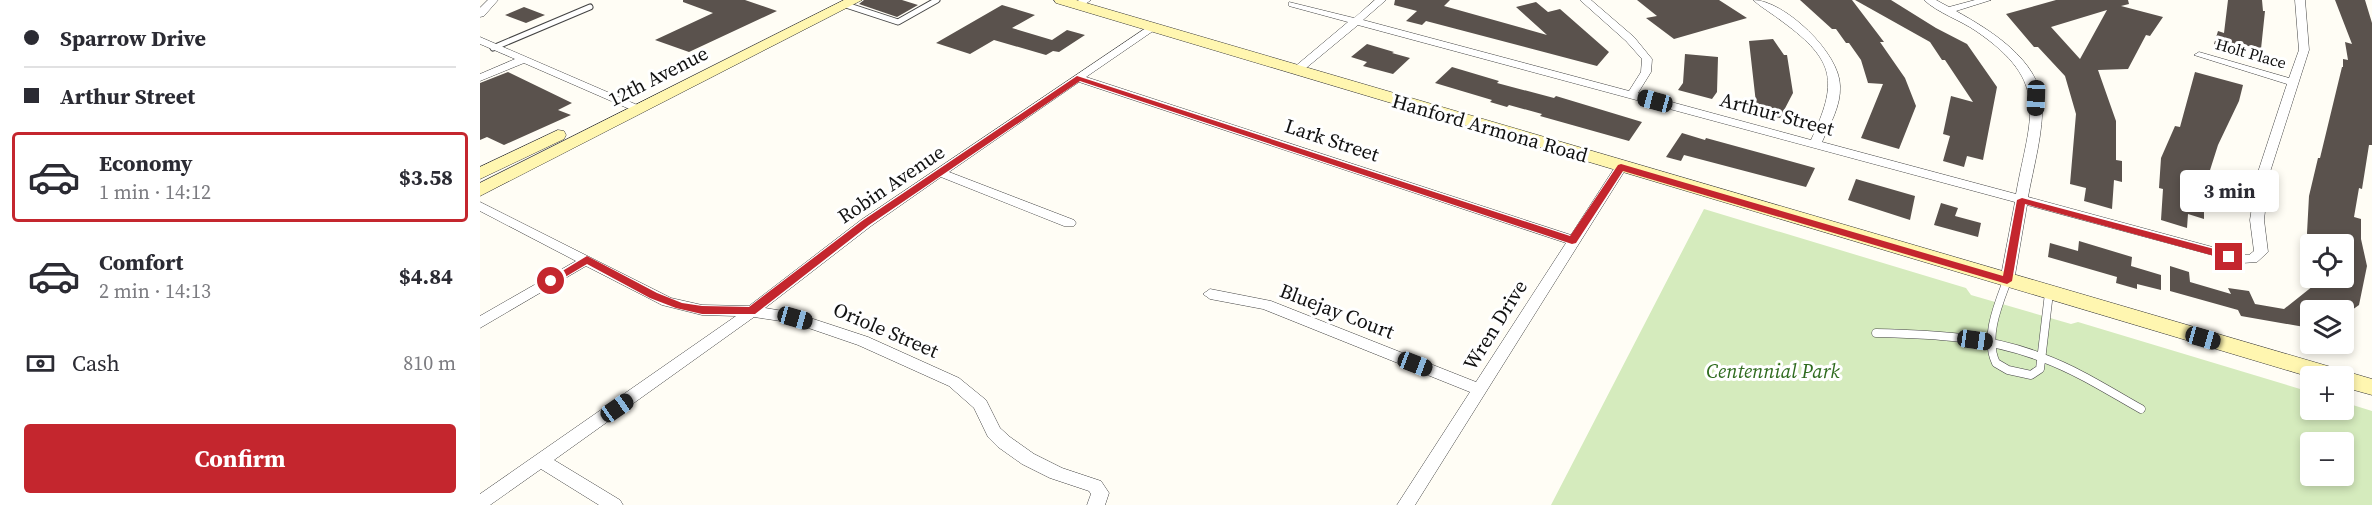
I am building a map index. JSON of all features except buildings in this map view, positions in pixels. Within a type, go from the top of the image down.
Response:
[{"type":"main road","name":"12th Avenue","points":[[480,190],[830,0]]},
{"type":"main road","name":"12th Avenue","points":[[480,174],[631,106],[850,2]]},
{"type":"main road","name":"Hanford Armona Road","points":[[1075,2],[1296,71],[2301,366]]},
{"type":"main road","points":[[2354,382],[2372,387]]},
{"type":"street","points":[[480,14],[493,0]]},
{"type":"street","points":[[1296,71],[1381,0]]},
{"type":"street","points":[[1585,0],[1630,39],[1647,59],[1646,72],[1632,95]]},
{"type":"street","points":[[1758,0],[1810,39],[1831,70],[1835,87],[1833,101],[1815,144]]},
{"type":"street","points":[[1929,0],[1948,10],[2007,50],[2028,78],[2036,98],[2036,117],[2007,281]]},
{"type":"street","points":[[1948,10],[1986,0]]},
{"type":"street","points":[[2294,83],[2304,50],[2300,0]]},
{"type":"street","name":"Arthur Street","points":[[1292,4],[2229,257],[2252,259],[2261,252],[2257,220],[2263,175],[2294,83]]},
{"type":"street","name":"Robin Avenue","points":[[480,503],[751,311],[866,223],[1152,27]]},
{"type":"street","points":[[480,40],[493,48],[631,106]]},
{"type":"street","name":"Holt Place","points":[[2199,55],[2294,83]]},
{"type":"street","points":[[480,78],[522,60]]},
{"type":"street","name":"Lark Street","points":[[1079,78],[1572,240]]},
{"type":"street","name":"Wren Drive","points":[[1406,505],[1572,240],[1621,167]]},
{"type":"street","points":[[942,173],[1069,223]]},
{"type":"street","name":"Oriole Street","points":[[480,206],[654,296],[674,304],[702,310],[751,311],[795,318],[833,329],[954,382],[980,404],[994,432],[1004,442],[1028,459],[1056,473],[1095,486],[1100,493],[1096,505]]},
{"type":"street","points":[[480,323],[587,260]]},
{"type":"street","name":"Bluejay Court","points":[[1210,294],[1266,305],[1479,389]]},
{"type":"street","points":[[541,461],[614,505]]},
{"type":"lane","points":[[850,2],[898,22],[937,0]]},
{"type":"lane","points":[[493,48],[590,7]]},
{"type":"lane","points":[[2007,281],[2000,300],[1991,352],[1997,363],[2012,372],[2031,375],[2040,369],[2049,293]]},
{"type":"lane","points":[[1876,333],[1905,333],[1992,342],[2043,358],[2141,409]]},
{"type":"green space","name":"Centennial Park","points":[[1704,209],[1966,288],[1971,295],[2071,324],[2078,322],[2300,389],[2300,420],[2354,420],[2354,405],[2372,411],[2372,505],[1551,505]]},
{"type":"route","points":[[551,281],[587,260],[667,302],[702,310],[751,311],[866,223],[1079,78],[1572,240],[1621,167],[2007,281],[2022,200],[2229,257]]}]
